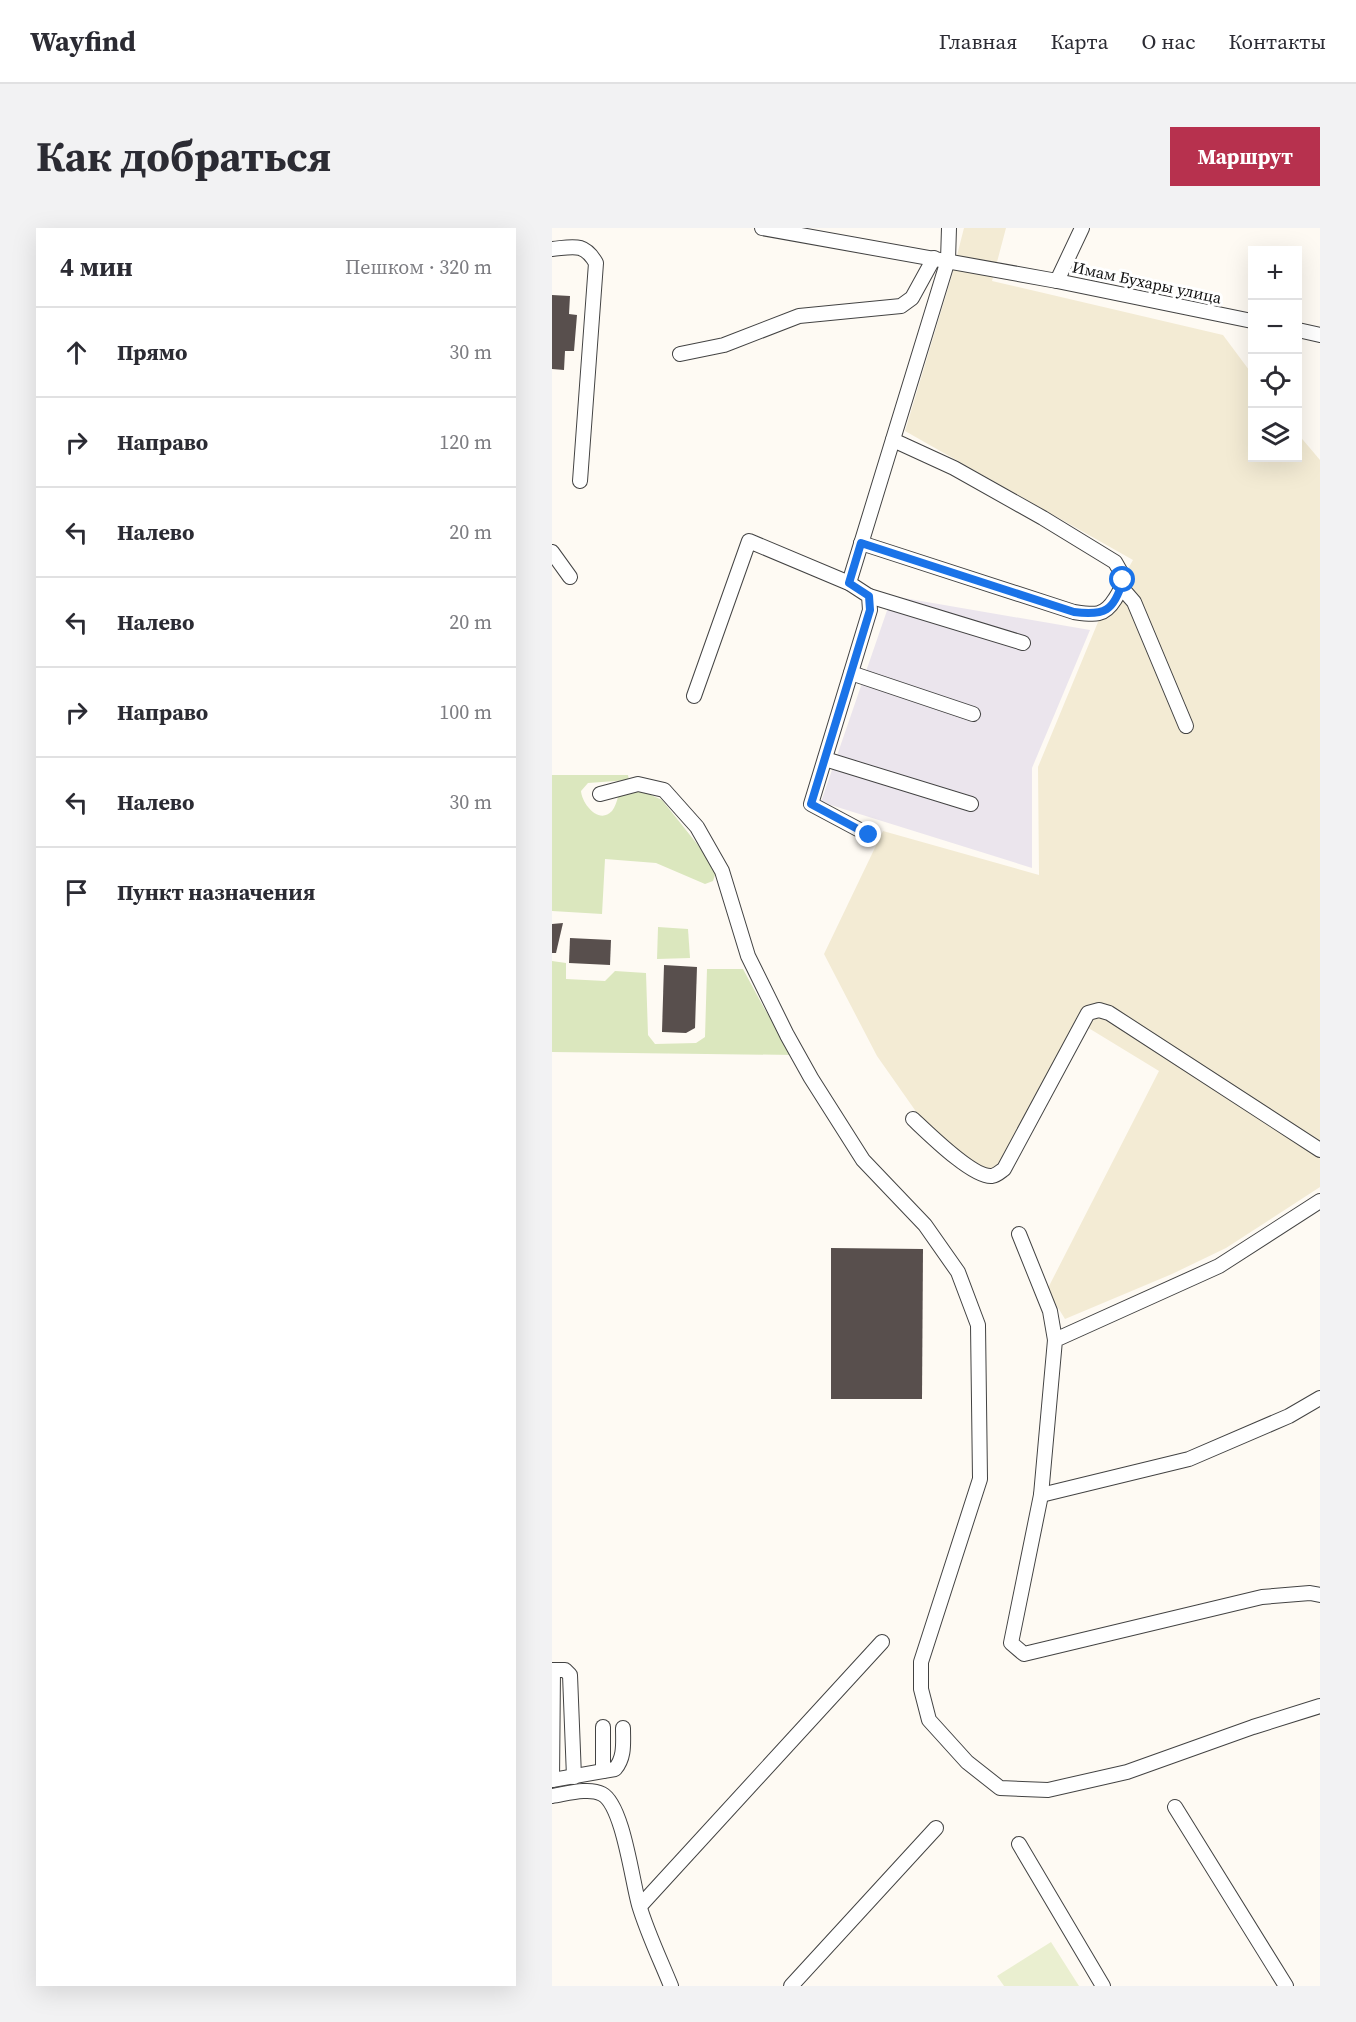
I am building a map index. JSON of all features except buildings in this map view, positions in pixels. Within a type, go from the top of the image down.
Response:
[{"type":"street","points":[[762,228],[1057,281]]},
{"type":"street","points":[[849,583],[893,440],[949,228]]},
{"type":"street","name":"Имам Бухары улица","points":[[1082,228],[1057,281],[1248,320]]},
{"type":"street","points":[[552,249],[578,247],[589,252],[596,263],[580,481]]},
{"type":"street","points":[[680,354],[724,345],[799,316],[901,306],[912,298],[941,259]]},
{"type":"street","points":[[1302,331],[1320,335]]},
{"type":"street","points":[[861,543],[1074,612],[1093,615],[1107,610],[1121,587],[1123,576],[1115,562],[954,468],[893,440]]},
{"type":"street","points":[[694,696],[749,541],[849,583],[869,596],[1023,643]]},
{"type":"street","points":[[554,557],[570,577]]},
{"type":"street","points":[[1121,587],[1134,602],[1186,726]]},
{"type":"street","points":[[869,596],[870,610],[811,804],[869,835]]},
{"type":"street","points":[[851,673],[973,714]]},
{"type":"street","points":[[825,759],[971,804]]},
{"type":"street","points":[[600,794],[638,784],[664,790],[697,827],[722,871],[748,956],[811,1078],[863,1160],[926,1225],[958,1272],[978,1325],[980,1479],[921,1662],[921,1689],[929,1720],[967,1762],[1000,1788],[1048,1790],[1127,1772],[1320,1706]]},
{"type":"street","points":[[913,1119],[978,1173],[996,1175],[1004,1169],[1088,1013],[1099,1010],[1109,1013],[1320,1150]]},
{"type":"street","points":[[1054,1341],[1219,1266],[1320,1201]]},
{"type":"street","points":[[1019,1234],[1050,1311],[1054,1341],[1041,1495],[1011,1643],[1024,1654],[1262,1597],[1311,1593],[1320,1595]]},
{"type":"street","points":[[1041,1495],[1189,1460],[1288,1416],[1320,1398]]},
{"type":"street","points":[[640,1906],[882,1642]]},
{"type":"street","points":[[574,1777],[570,1675],[565,1670],[552,1670],[552,1780],[574,1777],[603,1772],[615,1769],[621,1762],[623,1728]]},
{"type":"street","points":[[603,1727],[603,1772]]},
{"type":"street","points":[[552,1796],[592,1791],[602,1794],[613,1804],[640,1906],[670,1986]]},
{"type":"street","points":[[1175,1807],[1286,1986]]},
{"type":"street","points":[[790,1986],[936,1828]]},
{"type":"street","points":[[1019,1844],[1103,1986]]},
{"type":"shaded area","points":[[964,228],[1006,228],[992,281],[1223,335],[1248,369],[1248,462],[1302,462],[1302,439],[1320,460],[1320,1187],[1226,1248],[1172,1274],[1065,1319],[1047,1290],[1159,1071],[1077,1021],[995,1171],[961,1159],[917,1113],[877,1056],[824,954],[883,831],[1039,875],[1038,767],[1098,622],[1133,560],[905,431]]},
{"type":"shaded area","points":[[892,596],[1090,630],[1032,768],[1032,868],[821,802]]},
{"type":"green space","points":[[552,775],[628,775],[629,780],[588,783],[581,791],[584,802],[592,811],[602,816],[612,811],[618,797],[638,789],[662,800],[717,869],[713,881],[705,884],[656,863],[605,859],[602,914],[552,911]]},
{"type":"green space","points":[[658,927],[688,929],[690,958],[657,959]]},
{"type":"green space","points":[[552,961],[566,963],[566,979],[605,981],[615,971],[646,973],[648,1035],[655,1044],[696,1043],[705,1037],[707,969],[743,969],[764,1008],[794,1055],[552,1052]]},
{"type":"green space","points":[[1051,1942],[1079,1986],[1004,1986],[997,1976]]},
{"type":"route","points":[[869,835],[811,804],[870,610],[869,596],[849,583],[861,543],[1074,612],[1093,615],[1111,606],[1123,580]]}]
